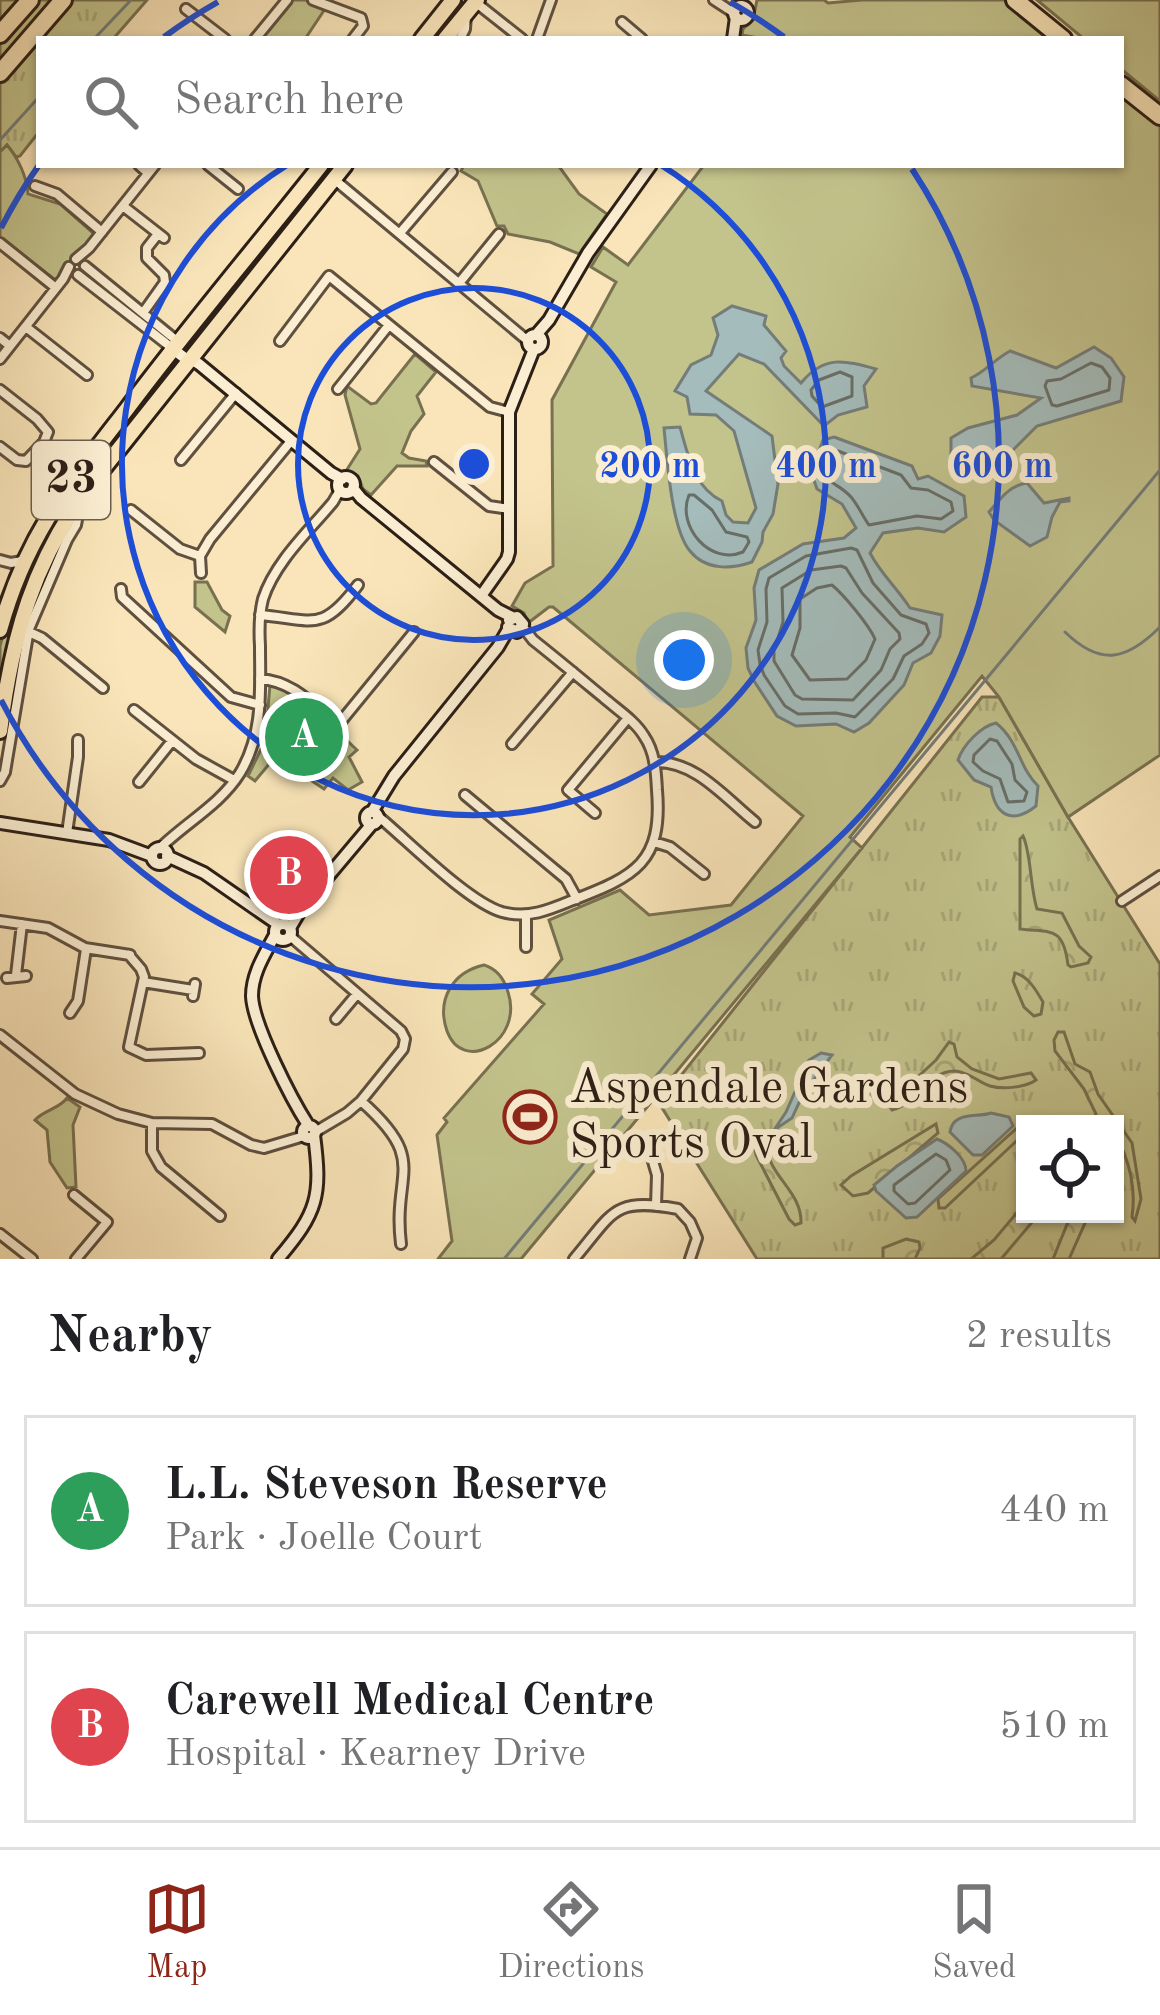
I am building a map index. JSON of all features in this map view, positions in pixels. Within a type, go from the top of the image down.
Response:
[{"type":"highway","points":[[0,34],[30,0]]},
{"type":"highway","points":[[0,73],[65,0]]},
{"type":"highway","points":[[1015,0],[1059,36]]},
{"type":"highway","points":[[1124,87],[1160,116]]},
{"type":"main road","points":[[424,36],[453,0]]},
{"type":"main road","points":[[447,36],[473,4]]},
{"type":"main road","name":"23","points":[[0,630],[18,566],[65,488],[320,168]]},
{"type":"main road","name":"23","points":[[0,730],[11,656],[25,605],[45,557],[82,496],[343,168]]},
{"type":"street","points":[[313,0],[361,17],[363,26],[355,36]]},
{"type":"street","points":[[538,36],[551,0]]},
{"type":"street","points":[[257,36],[286,1]]},
{"type":"street","points":[[717,2],[742,10]]},
{"type":"street","points":[[461,36],[473,4],[518,36]]},
{"type":"street","points":[[186,9],[221,36]]},
{"type":"street","points":[[622,22],[638,36]]},
{"type":"street","points":[[212,168],[238,189]]},
{"type":"street","points":[[482,591],[507,559],[509,412],[532,344],[588,254],[651,168]]},
{"type":"street","points":[[0,358],[78,267],[152,169]]},
{"type":"street","points":[[400,233],[452,172]]},
{"type":"street","points":[[334,179],[532,344]]},
{"type":"street","points":[[35,186],[57,194],[102,232]]},
{"type":"street","points":[[123,206],[161,236],[147,248],[147,258],[165,282],[143,314]]},
{"type":"street","points":[[460,283],[499,234]]},
{"type":"street","points":[[0,243],[56,288]]},
{"type":"street","points":[[78,267],[176,345]]},
{"type":"street","points":[[280,341],[329,276],[490,407],[509,412]]},
{"type":"street","points":[[115,297],[143,314],[343,489],[482,591],[514,627],[628,718],[644,736],[655,762],[659,818],[654,842],[639,866],[621,881],[526,915],[484,905],[376,820]]},
{"type":"street","points":[[338,389],[389,325]]},
{"type":"street","points":[[26,327],[87,375]]},
{"type":"street","points":[[0,338],[10,346]]},
{"type":"street","points":[[0,390],[48,432],[26,461],[0,447]]},
{"type":"street","points":[[181,460],[236,393]]},
{"type":"street","points":[[201,574],[200,556],[213,535],[291,441]]},
{"type":"street","points":[[434,462],[489,506],[509,509]]},
{"type":"street","points":[[161,854],[173,837],[218,800],[255,742],[260,615],[272,578],[343,489]]},
{"type":"street","points":[[0,781],[28,632],[77,523],[82,496]]},
{"type":"street","points":[[131,510],[178,548],[200,556]]},
{"type":"street","points":[[0,560],[18,566]]},
{"type":"street","points":[[260,615],[315,621],[329,618],[358,585]]},
{"type":"street","points":[[121,589],[122,597],[231,697],[260,705]]},
{"type":"street","points":[[281,1258],[301,1232],[315,1202],[319,1175],[316,1152],[259,1024],[254,979],[266,952],[376,820],[385,790],[514,627]]},
{"type":"street","points":[[28,632],[103,688]]},
{"type":"street","points":[[260,679],[291,686],[338,725],[414,632]]},
{"type":"street","points":[[512,744],[572,672]]},
{"type":"street","points":[[134,710],[196,759],[234,780]]},
{"type":"street","points":[[595,813],[568,790],[628,718]]},
{"type":"street","points":[[67,833],[78,740]]},
{"type":"street","points":[[139,782],[172,741]]},
{"type":"street","points":[[655,762],[672,761],[690,769],[755,822]]},
{"type":"street","points":[[465,796],[566,879],[577,899]]},
{"type":"street","points":[[0,823],[110,840],[161,854],[220,883],[284,930],[405,1039],[404,1048],[347,1113],[264,1148],[212,1124],[152,1123],[87,1102],[0,1035]]},
{"type":"street","points":[[654,842],[670,847],[704,874]]},
{"type":"street","points":[[1122,901],[1160,876]]},
{"type":"street","points":[[526,915],[526,947]]},
{"type":"street","points":[[0,921],[48,928],[86,949],[130,955],[141,969],[143,982],[125,1046],[146,1055],[200,1053]]},
{"type":"street","points":[[16,976],[22,924]]},
{"type":"street","points":[[70,1013],[78,1002],[86,949]]},
{"type":"street","points":[[143,982],[194,990]]},
{"type":"street","points":[[335,1019],[357,994]]},
{"type":"street","points":[[361,1101],[387,1125],[402,1151],[401,1244]]},
{"type":"street","points":[[152,1123],[152,1151],[161,1167],[220,1216]]},
{"type":"street","points":[[652,1159],[657,1175],[656,1206]]},
{"type":"street","points":[[74,1195],[106,1222],[76,1259]]},
{"type":"street","points":[[574,1259],[623,1205],[678,1209],[697,1238],[690,1259]]},
{"type":"street","points":[[0,1234],[32,1259]]},
{"type":"green space","points":[[0,0],[147,0],[116,36],[36,36],[36,136],[20,156],[7,145],[0,152]]},
{"type":"green space","points":[[292,0],[325,9],[307,36],[263,36]]},
{"type":"green space","points":[[757,0],[1007,0],[1051,36],[742,35],[753,20]]},
{"type":"green space","points":[[1037,0],[1160,0],[1160,101],[1124,71],[1124,36],[1080,36]]},
{"type":"green space","points":[[1124,95],[1160,125],[1160,755],[1068,817],[982,676],[850,837],[862,848],[521,1259],[438,1259],[452,1241],[437,1135],[447,1122],[444,1118],[544,1004],[532,994],[562,959],[549,920],[620,890],[649,915],[731,905],[803,816],[553,607],[528,623],[524,613],[512,606],[525,583],[553,566],[552,400],[616,282],[591,267],[603,247],[628,265],[702,168],[1124,168]]},
{"type":"green space","points":[[7,145],[21,168],[28,194],[60,204],[94,234],[59,279],[0,237],[0,152]]},
{"type":"green space","points":[[323,168],[338,168],[189,345],[191,334]]},
{"type":"green space","points":[[560,168],[579,194],[607,214],[579,254],[550,242],[508,234],[504,226],[497,226],[478,181],[461,171]]},
{"type":"green space","points":[[415,354],[436,372],[417,396],[424,414],[402,453],[426,461],[427,466],[397,466],[371,495],[358,476],[346,471],[360,449],[345,395],[347,386],[376,403]]},
{"type":"green space","points":[[178,359],[180,366],[53,536],[0,707],[0,646],[10,608],[48,521],[123,419]]},
{"type":"green space","points":[[195,582],[207,582],[230,616],[225,632],[195,607]]},
{"type":"green space","points":[[270,685],[305,701],[357,750],[349,757],[362,782],[348,790],[333,778],[324,789],[312,781],[323,768],[310,755],[298,757],[284,775],[270,763],[255,781],[248,776],[265,741]]},
{"type":"green space","points":[[982,697],[999,697],[1160,964],[1160,1259],[757,1259],[659,1103]]},
{"type":"green space","points":[[1023,836],[1037,909],[1062,913],[1079,946],[1091,957],[1088,963],[1071,967],[1059,937],[1020,929]]},
{"type":"green space","points":[[484,965],[502,978],[511,1010],[500,1037],[490,1046],[466,1050],[447,1031],[446,998],[464,974]]},
{"type":"green space","points":[[1015,973],[1038,993],[1043,1002],[1041,1014],[1034,1016],[1024,1007],[1013,981]]},
{"type":"green space","points":[[1058,1032],[1064,1032],[1075,1064],[1090,1072],[1113,1115],[1096,1115],[1084,1089],[1055,1051]]},
{"type":"green space","points":[[949,1042],[957,1057],[972,1069],[999,1079],[1031,1073],[1036,1080],[1002,1088],[960,1072],[945,1072],[892,1110],[889,1105],[894,1099]]},
{"type":"green space","points":[[67,1098],[80,1107],[73,1125],[76,1187],[67,1188],[50,1162],[47,1130],[35,1120]]},
{"type":"green space","points":[[936,1124],[938,1133],[868,1193],[853,1196],[841,1185],[851,1176]]},
{"type":"green space","points":[[1016,1129],[1016,1141],[945,1208],[939,1208],[938,1199]]},
{"type":"green space","points":[[1124,1131],[1132,1143],[1141,1199],[1135,1221],[1132,1217]]},
{"type":"green space","points":[[767,1146],[773,1166],[796,1202],[801,1223],[795,1225],[789,1219],[756,1155],[755,1149]]},
{"type":"green space","points":[[1016,1214],[1016,1223],[1031,1223],[1001,1259],[971,1259]]},
{"type":"green space","points":[[1068,1223],[1085,1223],[1069,1259],[1053,1259]]},
{"type":"green space","points":[[906,1239],[919,1242],[915,1259],[883,1259],[883,1248]]},
{"type":"water","points":[[732,306],[766,316],[764,325],[786,351],[781,358],[784,366],[801,383],[818,368],[835,362],[876,369],[864,386],[867,407],[838,415],[824,426],[764,364],[739,354],[706,391],[772,436],[778,484],[773,514],[752,562],[720,567],[696,558],[678,527],[664,428],[680,427],[689,459],[705,488],[722,501],[733,522],[748,523],[756,508],[734,431],[716,415],[690,414],[687,397],[675,391],[691,365],[711,355],[718,335],[713,318]]},
{"type":"water","points":[[1094,347],[1111,358],[1124,377],[1121,401],[1037,426],[993,470],[975,472],[951,454],[951,438],[968,428],[1017,415],[1041,398],[972,386],[971,378],[1010,351],[1056,368]]},
{"type":"water","points":[[834,437],[912,466],[918,479],[928,476],[964,496],[966,517],[944,532],[918,528],[883,533],[870,553],[910,608],[942,615],[940,636],[931,653],[913,663],[904,685],[869,723],[854,732],[836,724],[796,726],[777,716],[748,668],[746,648],[756,620],[754,588],[759,570],[803,544],[844,538],[856,528],[842,504],[817,489],[811,472],[823,440]]},
{"type":"water","points":[[1027,483],[1044,503],[1069,498],[1060,502],[1047,537],[1030,546],[989,512],[1010,490]]},
{"type":"water","points":[[996,723],[1038,786],[1036,806],[1019,815],[1000,810],[991,787],[974,780],[958,760],[973,737]]},
{"type":"water","points":[[821,1053],[832,1055],[792,1118],[774,1130],[809,1060]]},
{"type":"water","points":[[991,1113],[1009,1117],[1013,1126],[982,1155],[973,1155],[950,1132],[952,1125],[960,1118]]},
{"type":"water","points":[[937,1139],[956,1152],[966,1171],[917,1217],[906,1218],[874,1185]]},
{"type":"waterway","points":[[97,36],[131,0]]},
{"type":"waterway","points":[[0,140],[36,100]]},
{"type":"waterway","points":[[504,1259],[1160,470]]},
{"type":"waterway","points":[[1065,632],[1090,651],[1114,655],[1136,647],[1160,627]]},
{"type":"place","name":"L.L. Steveson Reserve","points":[[304,737]]},
{"type":"place","name":"Carewell Medical Centre","points":[[289,875]]},
{"type":"place","name":"Aspendale Gardens Sports Oval","points":[[530,1117]]}]
